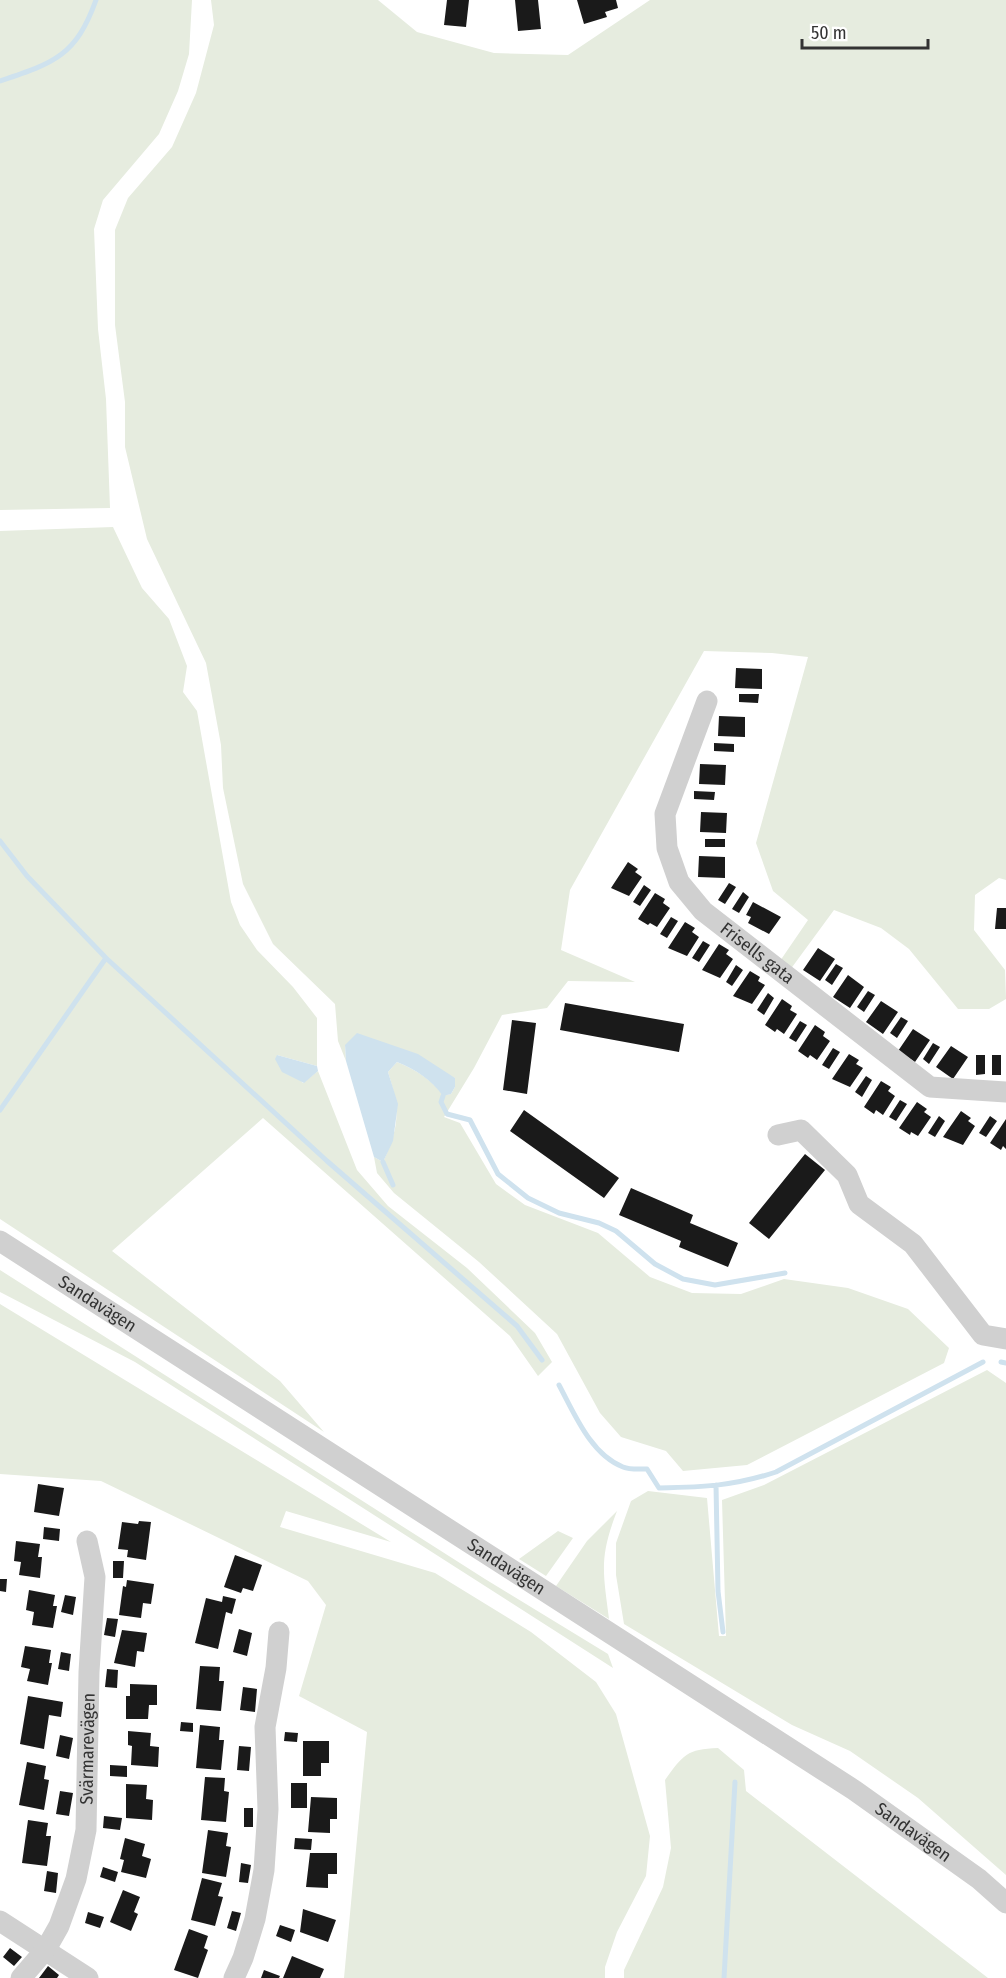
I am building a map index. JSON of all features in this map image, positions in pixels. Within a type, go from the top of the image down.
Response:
[{"type":"street","name":"Frisells gata","points":[[706,701],[665,814],[667,848],[679,882],[703,910],[930,1088],[1006,1092]]},
{"type":"street","points":[[778,1135],[801,1130],[847,1175],[859,1204],[914,1244],[983,1335],[1006,1339]]},
{"type":"street","name":"Sandavägen","points":[[0,1240],[854,1790],[979,1879],[1006,1903]]},
{"type":"street","name":"Svärmarevägen","points":[[21,1978],[46,1949],[59,1926],[76,1879],[86,1830],[89,1672],[94,1577],[87,1541]]},
{"type":"street","points":[[234,1978],[255,1919],[264,1870],[268,1809],[265,1727],[276,1668],[279,1632]]},
{"type":"street","points":[[0,1921],[88,1978]]},
{"type":"shaded area","points":[[0,0],[192,0],[189,54],[178,91],[159,134],[103,200],[94,229],[98,329],[106,399],[110,508],[0,510]]},
{"type":"shaded area","points":[[211,0],[378,0],[417,32],[494,53],[568,55],[650,0],[1006,0],[1006,880],[999,878],[975,895],[974,930],[1005,970],[1006,999],[989,1009],[958,1009],[909,949],[881,928],[834,910],[790,970],[780,961],[808,920],[773,891],[756,843],[808,657],[772,653],[704,651],[570,890],[561,950],[635,982],[568,981],[547,1008],[502,1015],[474,1068],[444,1117],[460,1123],[496,1184],[525,1205],[598,1233],[650,1277],[692,1293],[741,1294],[784,1279],[848,1288],[908,1309],[949,1348],[944,1363],[747,1465],[683,1471],[666,1451],[621,1437],[600,1413],[557,1334],[479,1262],[394,1193],[377,1173],[374,1157],[383,1162],[395,1127],[395,1097],[388,1072],[397,1062],[423,1076],[443,1095],[451,1094],[455,1087],[455,1078],[345,1045],[346,1061],[338,1041],[335,1004],[273,944],[243,884],[223,788],[221,745],[206,663],[147,539],[125,447],[125,402],[115,325],[115,230],[128,198],[172,147],[196,93],[214,25]]},
{"type":"shaded area","points":[[113,527],[142,588],[169,619],[187,666],[183,692],[197,711],[231,902],[240,925],[257,950],[293,987],[317,1018],[317,1066],[277,1055],[303,1083],[318,1071],[357,1170],[388,1206],[467,1268],[535,1333],[552,1362],[538,1376],[510,1336],[263,1118],[112,1251],[280,1381],[324,1432],[0,1219],[0,531]]},
{"type":"shaded area","points":[[0,1270],[485,1579],[608,1654],[613,1668],[135,1362],[0,1292]]},
{"type":"shaded area","points":[[0,1304],[391,1542],[286,1511],[280,1527],[435,1573],[531,1632],[596,1682],[616,1714],[650,1836],[646,1876],[617,1932],[605,1967],[605,1978],[344,1978],[367,1732],[299,1696],[326,1605],[308,1581],[101,1481],[0,1474]]},
{"type":"shaded area","points":[[987,1370],[1006,1383],[1006,1875],[918,1798],[850,1751],[792,1725],[624,1624],[616,1575],[616,1543],[631,1501],[648,1491],[707,1498],[719,1636],[726,1636],[722,1500],[764,1485]]},
{"type":"shaded area","points":[[617,1511],[607,1541],[604,1565],[609,1619],[556,1586],[587,1541]]},
{"type":"shaded area","points":[[558,1531],[573,1538],[546,1576],[519,1559]]},
{"type":"shaded area","points":[[718,1748],[744,1770],[746,1791],[988,1978],[624,1978],[624,1970],[663,1887],[671,1848],[665,1780],[687,1755],[699,1750]]},
{"type":"water","points":[[357,1033],[418,1054],[455,1078],[455,1087],[451,1094],[443,1096],[423,1076],[411,1068],[397,1062],[388,1072],[398,1104],[393,1141],[383,1162],[374,1157],[346,1061],[345,1045]]},
{"type":"water","points":[[277,1055],[317,1066],[318,1071],[304,1083],[282,1072],[275,1059]]},
{"type":"building","points":[[447,0],[469,0],[466,27],[444,25]]},
{"type":"building","points":[[515,0],[538,0],[541,29],[518,31]]},
{"type":"building","points":[[577,0],[616,0],[618,8],[605,12],[607,17],[584,24]]},
{"type":"building","points":[[736,668],[762,669],[762,689],[735,688]]},
{"type":"building","points":[[739,694],[759,694],[758,703],[739,702]]},
{"type":"building","points":[[719,716],[745,717],[745,737],[718,736]]},
{"type":"building","points":[[714,743],[734,744],[734,752],[714,751]]},
{"type":"building","points":[[700,764],[726,765],[725,785],[699,784]]},
{"type":"building","points":[[694,791],[715,792],[714,800],[694,799]]},
{"type":"building","points":[[701,812],[727,813],[726,833],[700,832]]},
{"type":"building","points":[[705,839],[725,839],[725,847],[705,847]]},
{"type":"building","points":[[699,856],[725,857],[725,878],[698,877]]},
{"type":"building","points":[[628,862],[638,869],[635,872],[642,877],[629,896],[611,888]]},
{"type":"building","points":[[729,883],[736,887],[725,904],[718,900]]},
{"type":"building","points":[[644,885],[651,890],[640,906],[633,902]]},
{"type":"building","points":[[743,892],[749,897],[739,913],[732,909]]},
{"type":"building","points":[[655,893],[665,899],[663,903],[670,908],[657,927],[638,919]]},
{"type":"building","points":[[753,902],[781,917],[769,934],[748,923],[751,917],[746,915]]},
{"type":"building","points":[[997,908],[1006,908],[1006,929],[995,929]]},
{"type":"building","points":[[671,917],[678,921],[667,938],[660,934]]},
{"type":"building","points":[[685,922],[695,928],[692,932],[699,937],[687,956],[668,948]]},
{"type":"building","points":[[703,941],[710,945],[699,962],[692,958]]},
{"type":"building","points":[[719,944],[729,950],[726,954],[733,959],[720,978],[702,970]]},
{"type":"building","points":[[818,948],[835,959],[820,981],[803,970]]},
{"type":"building","points":[[836,964],[843,968],[832,985],[825,980]]},
{"type":"building","points":[[736,965],[743,970],[732,986],[726,982]]},
{"type":"building","points":[[750,971],[760,977],[758,981],[765,985],[752,1004],[733,996]]},
{"type":"building","points":[[848,975],[864,987],[850,1008],[833,997]]},
{"type":"building","points":[[868,991],[875,995],[864,1012],[857,1007]]},
{"type":"building","points":[[768,993],[774,998],[764,1015],[757,1010]]},
{"type":"building","points":[[782,999],[792,1006],[790,1010],[797,1014],[784,1034],[777,1029],[775,1032],[765,1025]]},
{"type":"building","points":[[881,1001],[898,1012],[883,1034],[866,1022]]},
{"type":"building","points":[[565,1003],[684,1024],[679,1052],[560,1030]]},
{"type":"building","points":[[901,1017],[908,1021],[897,1038],[890,1033]]},
{"type":"building","points":[[512,1020],[536,1023],[527,1094],[503,1090]]},
{"type":"building","points":[[800,1021],[807,1025],[796,1042],[789,1038]]},
{"type":"building","points":[[815,1025],[825,1032],[823,1036],[830,1041],[817,1060],[810,1055],[808,1058],[798,1051]]},
{"type":"building","points":[[913,1029],[930,1040],[915,1062],[898,1051]]},
{"type":"building","points":[[933,1043],[940,1047],[929,1064],[923,1059]]},
{"type":"building","points":[[951,1046],[968,1057],[953,1079],[936,1067]]},
{"type":"building","points":[[833,1048],[840,1052],[829,1069],[822,1065]]},
{"type":"building","points":[[849,1054],[859,1060],[856,1064],[863,1068],[850,1087],[832,1079]]},
{"type":"building","points":[[976,1055],[985,1055],[985,1074],[976,1075]]},
{"type":"building","points":[[992,1055],[1001,1055],[1001,1075],[992,1075]]},
{"type":"building","points":[[866,1076],[872,1080],[862,1097],[855,1092]]},
{"type":"building","points":[[881,1081],[891,1087],[888,1091],[895,1096],[883,1115],[876,1110],[874,1114],[864,1107]]},
{"type":"building","points":[[900,1100],[907,1104],[896,1121],[889,1117]]},
{"type":"building","points":[[917,1102],[927,1109],[924,1112],[931,1117],[918,1136],[911,1132],[910,1135],[899,1128]]},
{"type":"building","points":[[524,1110],[619,1178],[604,1198],[510,1131]]},
{"type":"building","points":[[961,1111],[971,1118],[968,1121],[975,1126],[963,1145],[943,1137]]},
{"type":"building","points":[[939,1116],[945,1121],[935,1137],[928,1133]]},
{"type":"building","points":[[990,1116],[997,1121],[986,1137],[979,1133]]},
{"type":"building","points":[[1006,1119],[1006,1149],[1003,1146],[1001,1150],[990,1143]]},
{"type":"building","points":[[805,1154],[825,1170],[769,1239],[749,1223]]},
{"type":"building","points":[[631,1188],[693,1215],[690,1223],[738,1243],[728,1267],[679,1247],[681,1241],[619,1215]]},
{"type":"building","points":[[38,1484],[64,1488],[59,1516],[34,1512]]},
{"type":"building","points":[[139,1521],[151,1522],[146,1560],[127,1557],[128,1550],[118,1549],[122,1522],[138,1524]]},
{"type":"building","points":[[44,1527],[60,1529],[59,1541],[43,1539]]},
{"type":"building","points":[[16,1541],[40,1544],[38,1557],[42,1557],[40,1578],[19,1575],[21,1562],[14,1561]]},
{"type":"building","points":[[235,1555],[262,1565],[253,1591],[243,1588],[241,1593],[224,1587]]},
{"type":"building","points":[[113,1561],[124,1561],[123,1578],[113,1578]]},
{"type":"building","points":[[0,1579],[7,1579],[6,1592],[0,1591]]},
{"type":"building","points":[[127,1580],[154,1584],[151,1604],[143,1603],[141,1618],[119,1615],[123,1586],[126,1587]]},
{"type":"building","points":[[29,1590],[55,1595],[53,1606],[57,1606],[53,1628],[32,1625],[34,1612],[26,1610]]},
{"type":"building","points":[[65,1595],[76,1597],[73,1615],[61,1612]]},
{"type":"building","points":[[223,1596],[236,1599],[232,1614],[226,1612],[218,1649],[195,1643],[206,1598],[222,1602]]},
{"type":"building","points":[[107,1618],[118,1619],[115,1637],[104,1635]]},
{"type":"building","points":[[239,1629],[252,1633],[247,1656],[233,1652]]},
{"type":"building","points":[[122,1630],[147,1633],[144,1652],[137,1651],[135,1667],[114,1663]]},
{"type":"building","points":[[25,1646],[51,1650],[49,1663],[52,1663],[48,1685],[27,1681],[30,1669],[21,1667]]},
{"type":"building","points":[[61,1652],[71,1654],[69,1671],[58,1669]]},
{"type":"building","points":[[200,1666],[220,1667],[219,1681],[224,1681],[221,1711],[196,1709]]},
{"type":"building","points":[[107,1669],[118,1670],[117,1688],[105,1687]]},
{"type":"building","points":[[130,1684],[157,1685],[157,1705],[149,1705],[148,1719],[126,1719],[126,1696],[130,1696]]},
{"type":"building","points":[[243,1687],[257,1689],[255,1712],[240,1710]]},
{"type":"building","points":[[28,1696],[63,1702],[61,1717],[49,1715],[44,1749],[20,1744]]},
{"type":"building","points":[[181,1722],[193,1723],[193,1732],[180,1731]]},
{"type":"building","points":[[200,1725],[220,1727],[219,1740],[224,1740],[221,1770],[196,1768]]},
{"type":"building","points":[[128,1731],[151,1733],[150,1746],[159,1747],[158,1767],[131,1765],[132,1746],[128,1745]]},
{"type":"building","points":[[285,1732],[298,1733],[297,1742],[284,1741]]},
{"type":"building","points":[[60,1735],[73,1738],[69,1759],[56,1756]]},
{"type":"building","points":[[303,1741],[329,1741],[329,1763],[321,1763],[321,1776],[303,1776]]},
{"type":"building","points":[[239,1746],[251,1747],[249,1771],[237,1770]]},
{"type":"building","points":[[27,1762],[46,1766],[44,1779],[49,1780],[44,1810],[19,1805]]},
{"type":"building","points":[[110,1765],[127,1766],[127,1777],[110,1776]]},
{"type":"building","points":[[205,1777],[225,1778],[224,1791],[229,1792],[226,1822],[201,1820]]},
{"type":"building","points":[[291,1783],[307,1783],[307,1808],[291,1808]]},
{"type":"building","points":[[126,1784],[147,1785],[146,1799],[153,1800],[152,1820],[126,1818]]},
{"type":"building","points":[[60,1791],[73,1793],[69,1816],[56,1814]]},
{"type":"building","points":[[311,1797],[337,1798],[337,1819],[330,1819],[330,1833],[308,1832]]},
{"type":"building","points":[[244,1808],[253,1808],[253,1827],[244,1827]]},
{"type":"building","points":[[104,1816],[122,1818],[120,1830],[103,1828]]},
{"type":"building","points":[[28,1820],[48,1823],[46,1836],[51,1836],[47,1866],[22,1863]]},
{"type":"building","points":[[208,1830],[228,1833],[226,1846],[231,1847],[226,1877],[202,1873]]},
{"type":"building","points":[[125,1838],[145,1844],[142,1856],[151,1859],[146,1878],[121,1872],[124,1860],[120,1859]]},
{"type":"building","points":[[295,1838],[312,1839],[311,1850],[294,1849]]},
{"type":"building","points":[[310,1853],[337,1853],[337,1874],[328,1874],[328,1888],[306,1887]]},
{"type":"building","points":[[241,1863],[251,1865],[248,1883],[239,1882]]},
{"type":"building","points":[[103,1867],[118,1872],[115,1882],[100,1877]]},
{"type":"building","points":[[47,1871],[58,1873],[56,1893],[44,1891]]},
{"type":"building","points":[[202,1878],[222,1883],[218,1896],[223,1897],[215,1926],[191,1920]]},
{"type":"building","points":[[123,1890],[140,1897],[134,1912],[138,1914],[131,1931],[110,1922]]},
{"type":"building","points":[[303,1909],[336,1920],[328,1942],[300,1932]]},
{"type":"building","points":[[232,1911],[241,1913],[236,1931],[227,1928]]},
{"type":"building","points":[[88,1912],[104,1917],[100,1928],[85,1923]]},
{"type":"building","points":[[280,1925],[295,1930],[291,1942],[276,1936]]},
{"type":"building","points":[[189,1929],[208,1936],[204,1948],[208,1950],[198,1978],[174,1970]]},
{"type":"building","points":[[10,1948],[22,1957],[14,1966],[3,1957]]},
{"type":"building","points":[[292,1956],[324,1969],[320,1978],[283,1978]]},
{"type":"building","points":[[48,1966],[59,1975],[57,1978],[39,1978]]},
{"type":"building","points":[[264,1970],[280,1976],[279,1978],[261,1978]]},
{"type":"waterway","points":[[0,81],[35,69],[61,55],[80,34],[96,0]]},
{"type":"waterway","points":[[0,841],[27,876],[106,958],[327,1161],[517,1326],[542,1360]]},
{"type":"waterway","points":[[0,1110],[106,958]]},
{"type":"waterway","points":[[443,1096],[441,1102],[447,1114],[470,1120],[498,1174],[528,1198],[559,1213],[599,1223],[616,1231],[655,1264],[683,1279],[715,1285],[785,1273]]},
{"type":"waterway","points":[[383,1162],[393,1185]]},
{"type":"waterway","points":[[559,1385],[585,1432],[602,1453],[612,1461],[626,1468],[647,1469],[659,1488],[690,1487],[732,1483],[776,1472],[983,1362]]},
{"type":"waterway","points":[[1001,1362],[1006,1363]]},
{"type":"waterway","points":[[716,1485],[718,1591],[723,1632]]},
{"type":"waterway","points":[[724,1978],[735,1782]]}]
